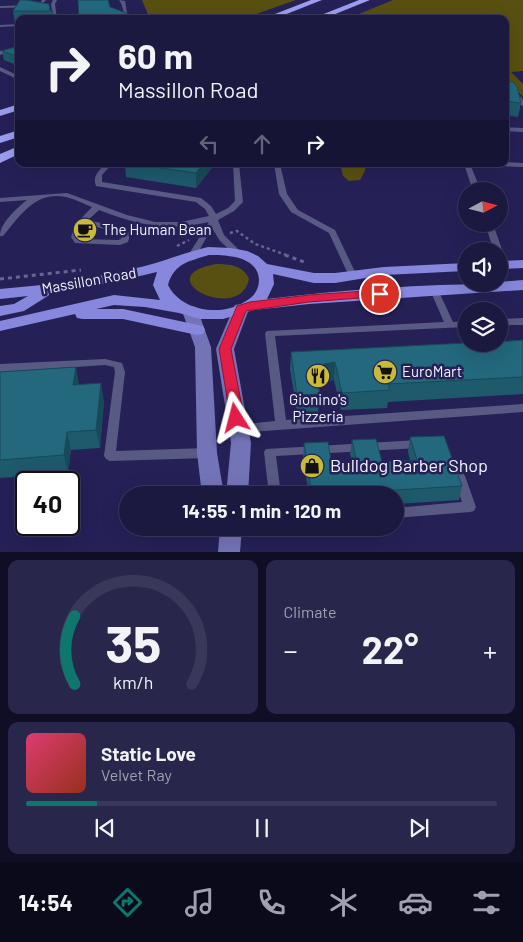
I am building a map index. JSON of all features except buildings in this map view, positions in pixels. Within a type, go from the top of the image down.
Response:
[{"type":"highway","points":[[277,15],[318,0]]},
{"type":"highway","points":[[326,15],[366,0]]},
{"type":"highway","points":[[0,106],[15,101]]},
{"type":"highway","points":[[0,114],[15,108]]},
{"type":"highway","points":[[0,140],[15,134]]},
{"type":"highway","points":[[0,159],[15,151]]},
{"type":"main road","points":[[458,267],[384,271],[353,276],[314,278],[285,273],[262,266],[252,259],[239,254],[208,251],[192,254],[167,268],[161,278],[161,289],[167,300],[184,310],[214,315],[246,307],[309,298],[523,285]]},
{"type":"main road","name":"Massillon Road","points":[[0,294],[50,290],[130,275],[176,262]]},
{"type":"main road","points":[[508,265],[523,264]]},
{"type":"main road","points":[[246,307],[261,297],[267,286],[267,276],[262,266]]},
{"type":"main road","points":[[0,311],[18,308],[50,290]]},
{"type":"main road","name":"Massillon Road","points":[[0,326],[114,300],[145,302],[184,310]]},
{"type":"main road","points":[[49,316],[123,314],[197,330]]},
{"type":"street","points":[[239,486],[241,443],[225,349],[246,307]]},
{"type":"street","points":[[184,310],[197,330],[202,347],[207,453],[212,486]]},
{"type":"lane","points":[[0,6],[40,6],[44,0]]},
{"type":"lane","points":[[54,15],[53,4],[55,0]]},
{"type":"lane","points":[[121,0],[128,15]]},
{"type":"lane","points":[[0,26],[15,25]]},
{"type":"lane","points":[[0,53],[15,48]]},
{"type":"lane","points":[[0,69],[15,76]]},
{"type":"lane","points":[[509,85],[523,104]]},
{"type":"lane","points":[[509,129],[523,130]]},
{"type":"lane","points":[[509,164],[523,165]]},
{"type":"lane","points":[[106,167],[99,175],[98,180],[100,184],[198,200],[208,205],[219,234],[239,254]]},
{"type":"lane","points":[[0,200],[67,195],[144,223],[166,225],[214,219],[235,207],[239,202],[236,167]]},
{"type":"lane","points":[[278,167],[283,194],[295,212],[332,232],[353,276]]},
{"type":"lane","points":[[468,167],[474,182]]},
{"type":"lane","points":[[0,234],[27,204],[38,197]]},
{"type":"lane","points":[[83,221],[124,231],[126,235],[125,240],[120,243],[78,241],[76,237],[78,227],[83,221],[98,206]]},
{"type":"lane","points":[[192,254],[214,219]]},
{"type":"lane","points":[[434,290],[450,325]]},
{"type":"lane","points":[[508,322],[523,322]]},
{"type":"lane","points":[[281,425],[270,333],[458,324]]},
{"type":"lane","points":[[0,368],[106,362],[118,365],[120,372],[110,456],[207,453]]},
{"type":"lane","points":[[238,429],[523,408]]},
{"type":"lane","points":[[274,486],[270,452],[427,444]]},
{"type":"lane","points":[[404,512],[470,507],[453,461]]},
{"type":"shaded area","points":[[142,0],[296,0],[253,15],[148,15]]},
{"type":"shaded area","points":[[393,0],[523,0],[523,71],[511,72],[523,84],[523,97],[509,81],[509,15],[357,15]]},
{"type":"shaded area","points":[[341,167],[366,167],[360,180],[349,181],[343,176]]},
{"type":"shaded area","points":[[216,264],[231,265],[239,268],[246,274],[249,279],[242,292],[230,298],[216,298],[202,294],[193,287],[190,278],[197,270]]},
{"type":"place","name":"The Human Bean","points":[[85,230]]},
{"type":"place","name":"EuroMart","points":[[385,372]]},
{"type":"place","name":"Gionino's Pizzeria","points":[[318,376]]},
{"type":"place","name":"Bulldog Barber Shop","points":[[312,466]]},
{"type":"route","points":[[236,418],[225,349],[241,309],[250,306],[309,298],[380,294]]}]
